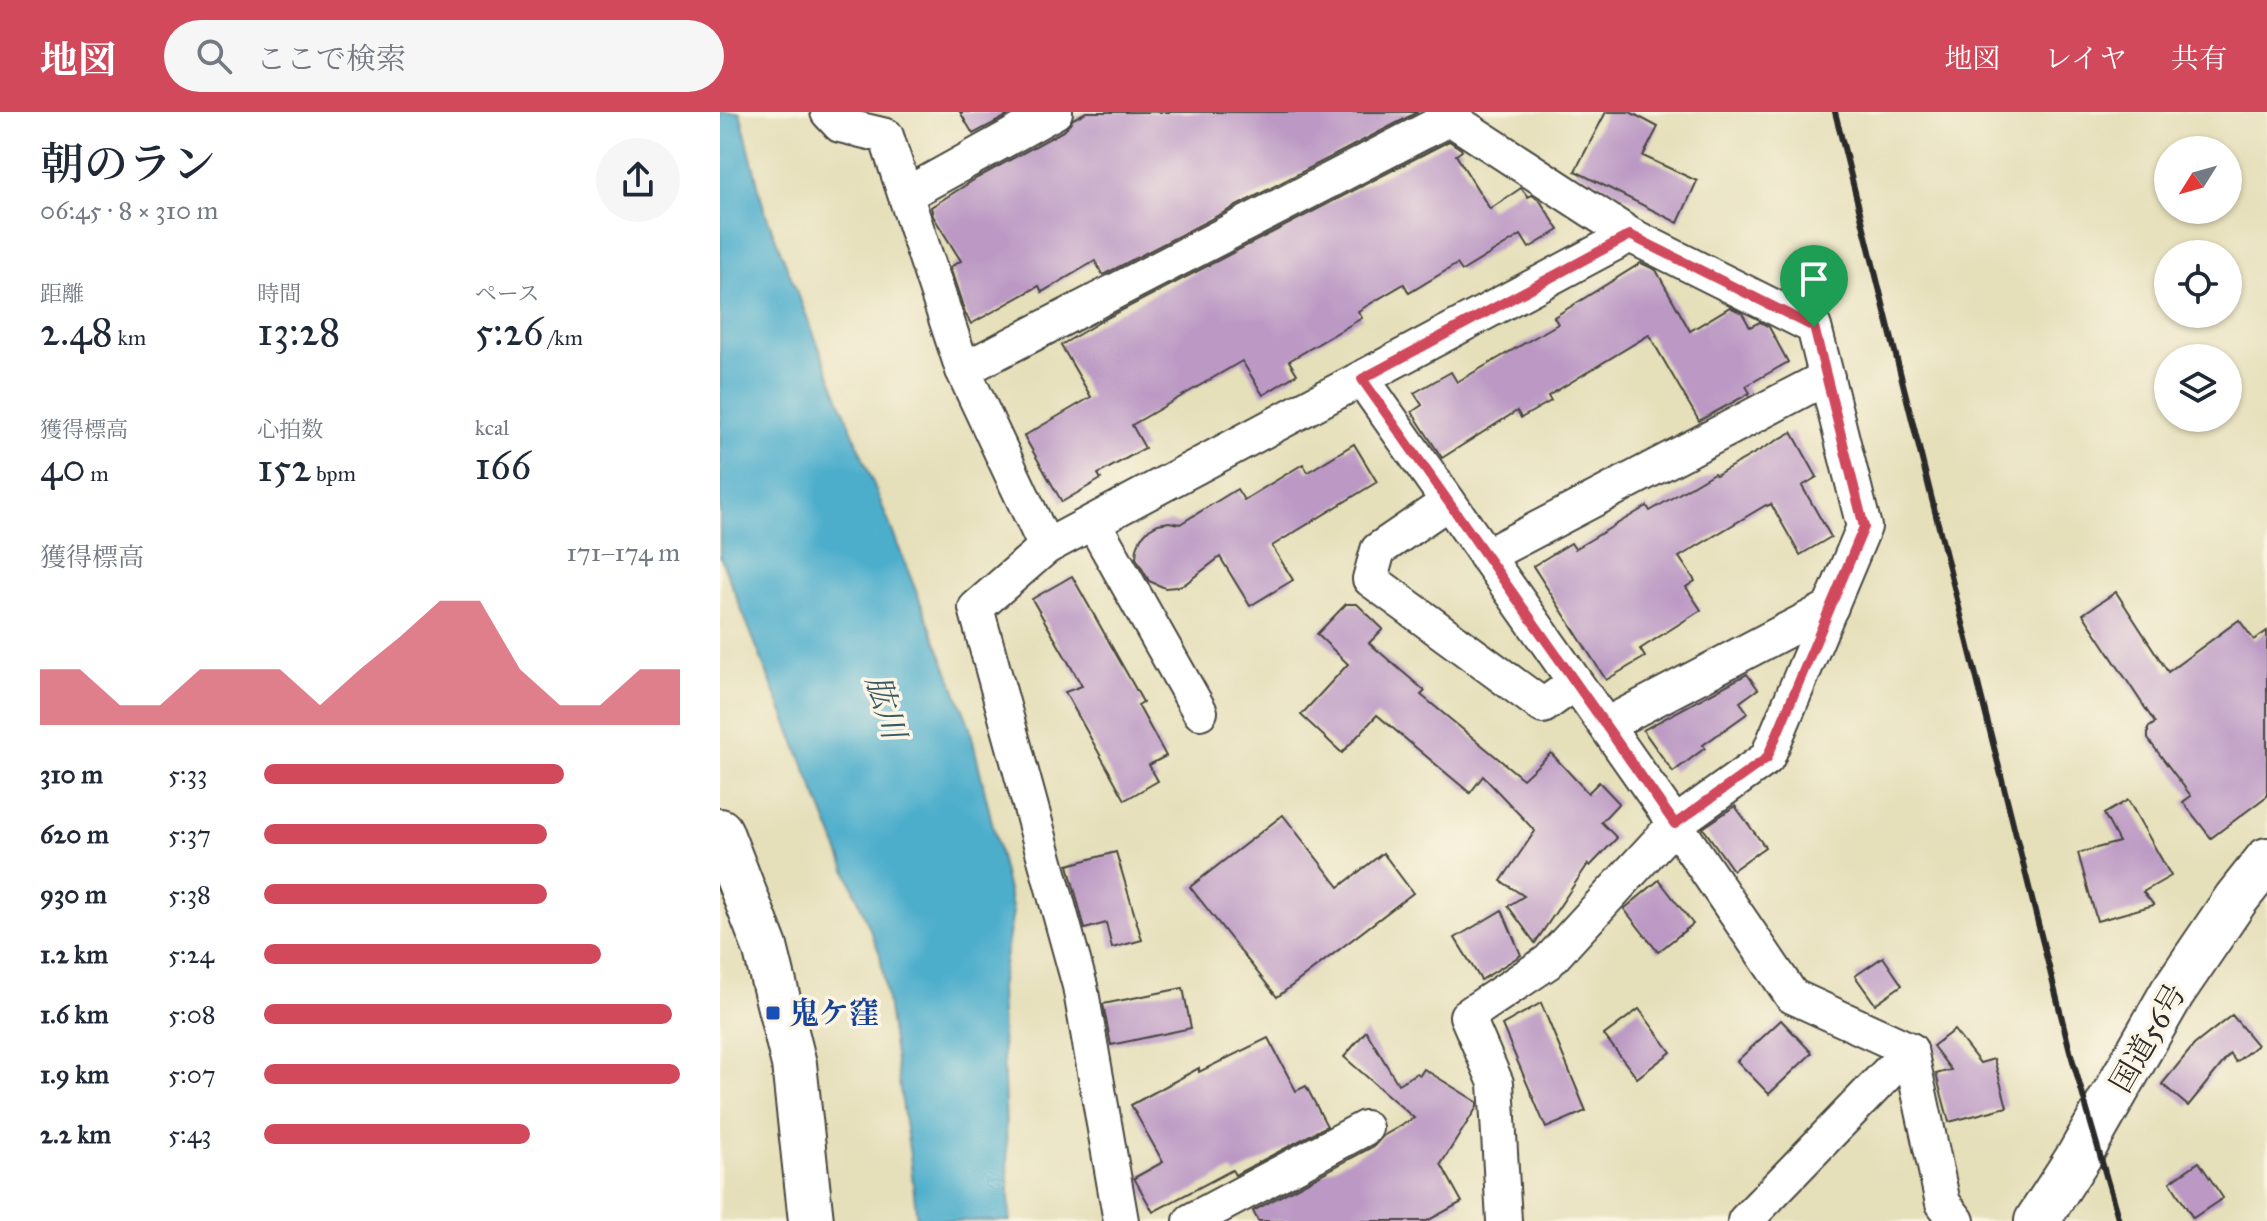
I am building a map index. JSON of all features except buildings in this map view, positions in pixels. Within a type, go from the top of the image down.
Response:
[{"type":"main road","points":[[720,831],[765,947],[794,1064],[811,1221]]},
{"type":"main road","name":"国道56号","points":[[2037,1221],[2079,1156],[2172,993],[2236,899],[2267,860]]},
{"type":"street","points":[[828,112],[840,125],[886,136],[963,370],[1046,547]]},
{"type":"street","points":[[907,194],[1055,112]]},
{"type":"street","points":[[963,370],[1451,115],[1630,235],[1814,327],[1864,527],[1767,758],[1675,824],[1548,962],[1467,1016],[1496,1083],[1504,1221]]},
{"type":"street","points":[[1121,1221],[1080,986],[976,608],[1046,547],[1630,235]]},
{"type":"street","points":[[1486,556],[1827,377]]},
{"type":"street","points":[[1362,379],[1792,996],[1910,1050]]},
{"type":"street","points":[[1448,502],[1378,550],[1370,579],[1543,706],[1575,683]]},
{"type":"street","points":[[1093,522],[1200,712]]},
{"type":"street","points":[[1606,725],[1831,607]]},
{"type":"street","points":[[1745,1221],[1910,1050]]},
{"type":"street","points":[[1910,1050],[1943,1203],[1957,1221]]},
{"type":"street","points":[[1191,1221],[1230,1212],[1365,1128]]},
{"type":"water","name":"肱川","points":[[720,112],[740,112],[764,209],[969,724],[1013,912],[1000,988],[1010,1221],[917,1221],[880,954],[720,556]]},
{"type":"railway","points":[[1835,112],[2070,1051],[2119,1221]]},
{"type":"place","name":"鬼ケ窪","points":[[773,1013]]},
{"type":"route","points":[[1630,235],[1814,327],[1864,527],[1767,758],[1675,824],[1362,379],[1630,235]]}]
